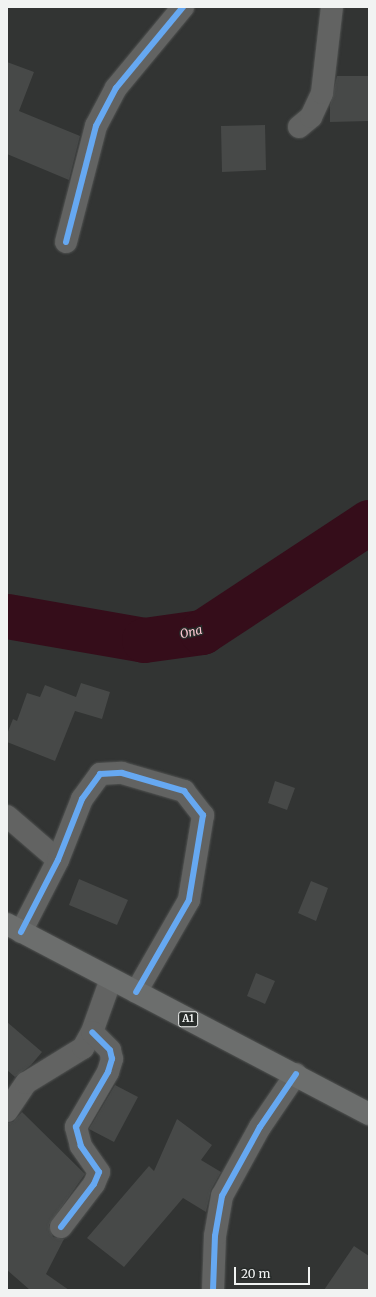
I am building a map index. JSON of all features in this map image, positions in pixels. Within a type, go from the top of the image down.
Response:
[{"type":"highway","name":"A1","points":[[14,928],[296,1074],[369,1114]]},
{"type":"street","points":[[66,242],[96,126],[116,88],[183,7]]},
{"type":"street","points":[[299,127],[310,117],[322,93],[332,7]]},
{"type":"street","points":[[14,928],[58,860],[82,799],[100,774],[122,773],[184,791],[203,815],[189,900],[136,992]]},
{"type":"street","points":[[7,816],[58,860]]},
{"type":"street","points":[[10,1099],[26,1083],[83,1048],[92,1032],[111,979]]},
{"type":"street","points":[[61,1227],[94,1184],[98,1172],[81,1146],[76,1127],[108,1072],[112,1059],[110,1050],[92,1032]]},
{"type":"street","points":[[213,1290],[215,1236],[222,1196],[260,1127],[296,1074]]},
{"type":"building","points":[[7,62],[34,72],[19,111],[80,136],[69,180],[7,154]]},
{"type":"building","points":[[337,76],[369,76],[369,121],[330,122],[330,105]]},
{"type":"building","points":[[265,125],[266,170],[222,172],[221,126]]},
{"type":"building","points":[[81,683],[110,692],[102,719],[75,711],[55,761],[7,742],[7,734],[13,719],[17,721],[27,693],[40,697],[45,685],[76,697]]},
{"type":"building","points":[[275,781],[295,788],[287,810],[268,803]]},
{"type":"building","points":[[79,879],[128,900],[117,925],[69,905]]},
{"type":"building","points":[[311,881],[328,888],[316,921],[298,913]]},
{"type":"building","points":[[256,973],[275,981],[265,1004],[247,996]]},
{"type":"building","points":[[7,1022],[42,1052],[31,1065],[15,1077],[7,1070]]},
{"type":"building","points":[[115,1085],[138,1097],[114,1142],[89,1129]]},
{"type":"building","points":[[22,1112],[85,1174],[49,1225],[53,1237],[64,1239],[46,1274],[69,1290],[30,1290],[7,1270],[7,1123],[13,1122]]},
{"type":"building","points":[[177,1119],[212,1145],[201,1160],[221,1172],[211,1190],[206,1212],[183,1198],[124,1267],[87,1238],[149,1166],[154,1171]]},
{"type":"building","points":[[354,1246],[369,1256],[369,1290],[324,1290]]},
{"type":"waterway","name":"Ona","points":[[7,616],[144,640],[202,632],[369,522]]},
{"type":"cycle path","points":[[66,242],[96,126],[116,88],[183,7]]},
{"type":"cycle path","points":[[21,932],[58,860],[82,799],[100,774],[122,773],[184,791],[203,815],[189,900],[136,992]]},
{"type":"cycle path","points":[[61,1227],[94,1184],[99,1172],[81,1146],[76,1127],[108,1072],[112,1059],[110,1050],[92,1032]]},
{"type":"cycle path","points":[[213,1290],[215,1236],[222,1196],[260,1127],[296,1074]]}]
